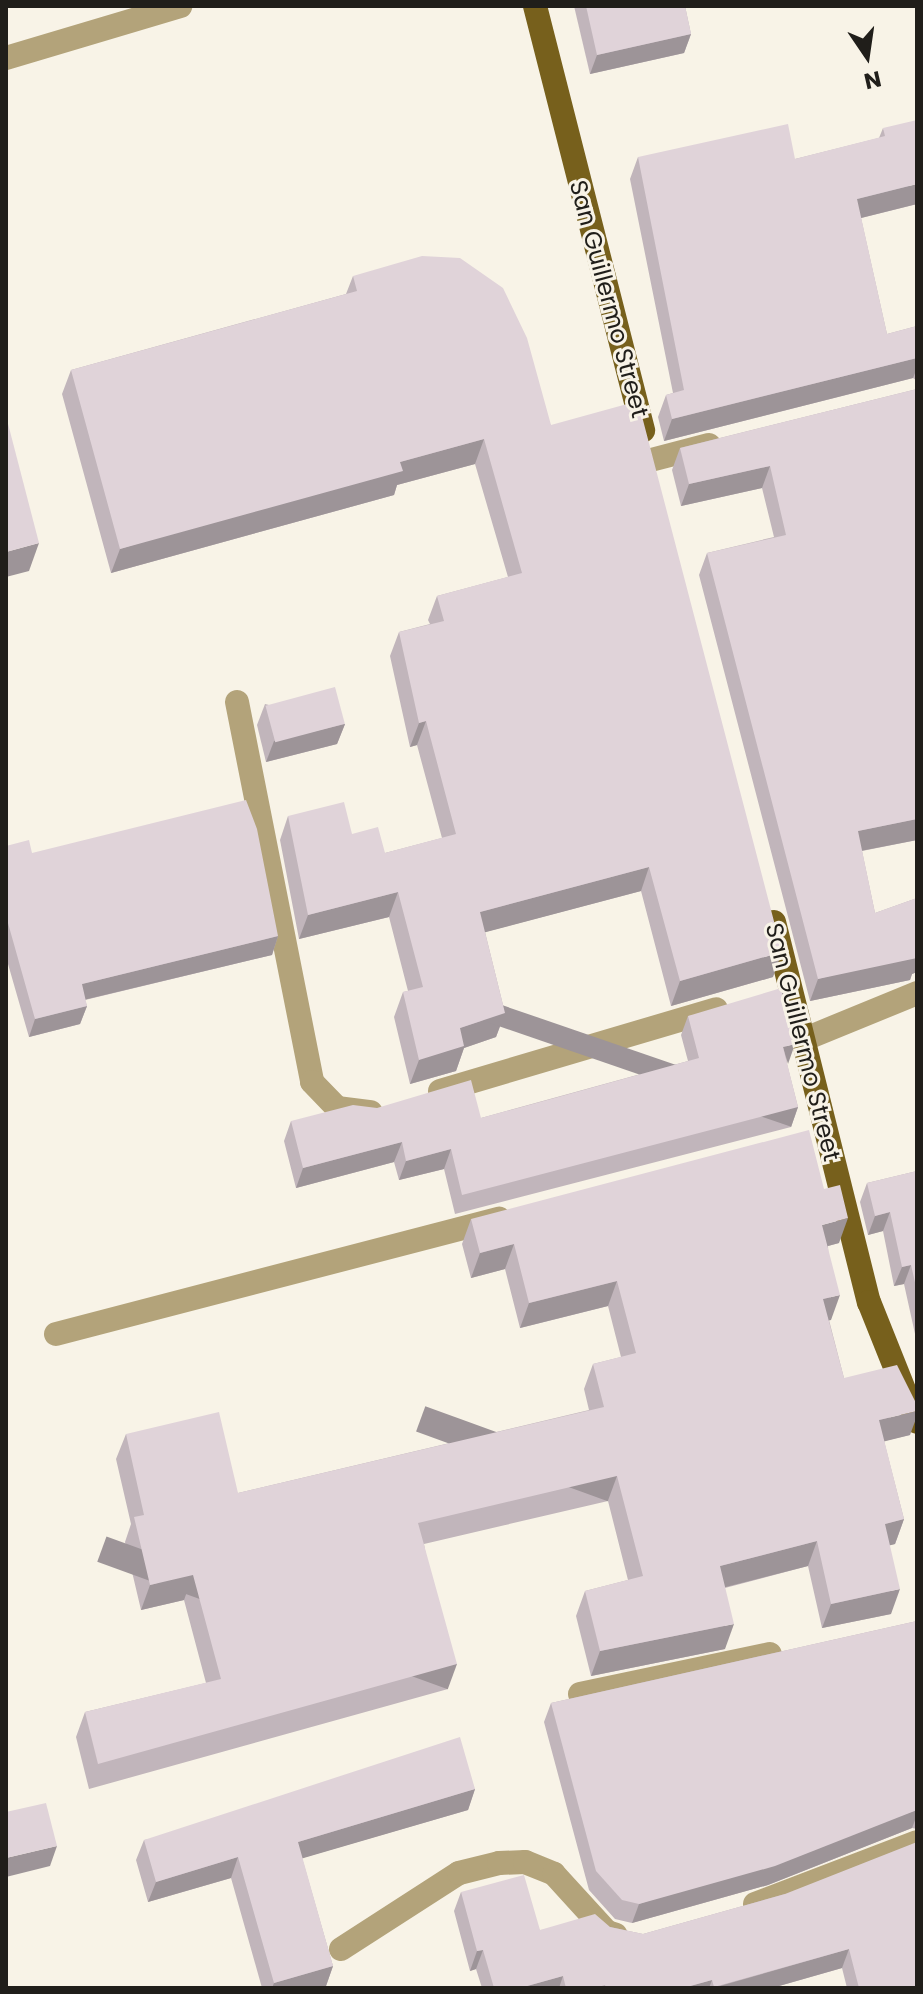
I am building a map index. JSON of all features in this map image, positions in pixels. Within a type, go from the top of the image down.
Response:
[{"type":"main road","name":"San Guillermo Street","points":[[535,6],[659,489]]},
{"type":"main road","name":"San Guillermo Street","points":[[767,899],[805,1039],[869,1302],[917,1422]]},
{"type":"street","points":[[6,58],[180,6]]},
{"type":"street","points":[[651,460],[738,438]]},
{"type":"street","points":[[237,702],[312,1082],[337,1108],[366,1113],[791,987]]},
{"type":"street","points":[[805,1039],[917,993]]},
{"type":"street","points":[[800,1140],[827,1133]]},
{"type":"street","points":[[56,1334],[526,1212]]},
{"type":"street","points":[[580,1694],[795,1649]]},
{"type":"street","points":[[728,1912],[917,1842]]},
{"type":"street","points":[[341,1949],[459,1873],[525,1862],[554,1874],[607,1932],[643,1937]]},
{"type":"building","points":[[586,6],[685,6],[691,34],[597,55]]},
{"type":"building","points":[[917,120],[917,184],[857,199],[887,334],[917,326],[917,358],[672,419],[666,395],[684,390],[638,157],[788,124],[795,159],[885,136],[883,128]]},
{"type":"building","points":[[422,256],[460,258],[503,288],[527,338],[551,425],[638,401],[782,952],[680,981],[649,867],[480,912],[505,1013],[460,1028],[464,1046],[419,1060],[403,992],[423,987],[398,892],[308,915],[288,816],[344,802],[352,834],[378,827],[385,853],[456,834],[426,721],[419,723],[399,632],[444,621],[437,596],[522,573],[484,439],[400,462],[403,471],[120,549],[71,370],[357,291],[353,276]]},
{"type":"building","points":[[917,389],[917,819],[858,831],[875,913],[917,898],[917,958],[818,979],[707,553],[786,535],[770,466],[689,484],[680,448]]},
{"type":"building","points":[[6,416],[39,543],[6,552]]},
{"type":"building","points":[[335,687],[345,724],[275,742],[265,706]]},
{"type":"building","points":[[246,800],[257,829],[278,936],[82,984],[87,1006],[35,1019],[6,916],[6,846],[29,840],[32,853]]},
{"type":"building","points":[[788,986],[781,989],[795,1044],[783,1047],[798,1107],[462,1195],[451,1149],[406,1161],[402,1142],[303,1168],[291,1121],[353,1105],[377,1108],[471,1080],[481,1118],[562,1096],[699,1058],[688,1016]]},
{"type":"building","points":[[809,1130],[824,1189],[840,1185],[848,1218],[822,1225],[840,1295],[823,1299],[844,1378],[897,1365],[917,1405],[917,1411],[879,1420],[904,1519],[885,1524],[900,1589],[831,1604],[817,1541],[720,1566],[734,1624],[600,1651],[585,1591],[643,1576],[617,1476],[418,1523],[457,1664],[98,1764],[85,1712],[221,1679],[193,1575],[150,1585],[134,1517],[144,1515],[126,1434],[219,1412],[238,1493],[604,1407],[593,1364],[636,1353],[617,1281],[529,1303],[514,1244],[480,1253],[471,1219]]},
{"type":"building","points":[[917,1171],[917,1291],[911,1265],[902,1267],[890,1212],[875,1216],[867,1183]]},
{"type":"building","points":[[917,1621],[917,1810],[775,1866],[639,1904],[622,1900],[596,1871],[551,1703]]},
{"type":"building","points":[[460,1737],[475,1789],[298,1842],[333,1966],[274,1983],[238,1857],[156,1882],[144,1840]]},
{"type":"building","points":[[46,1803],[57,1846],[6,1858],[6,1812]]},
{"type":"building","points":[[917,1842],[917,1988],[859,1988],[849,1949],[714,1987],[712,1980],[683,1988],[606,1988],[605,1985],[566,1988],[563,1976],[520,1988],[494,1988],[483,1950],[477,1951],[461,1892],[524,1875],[540,1930],[595,1914],[610,1927],[643,1934],[785,1894]]}]
